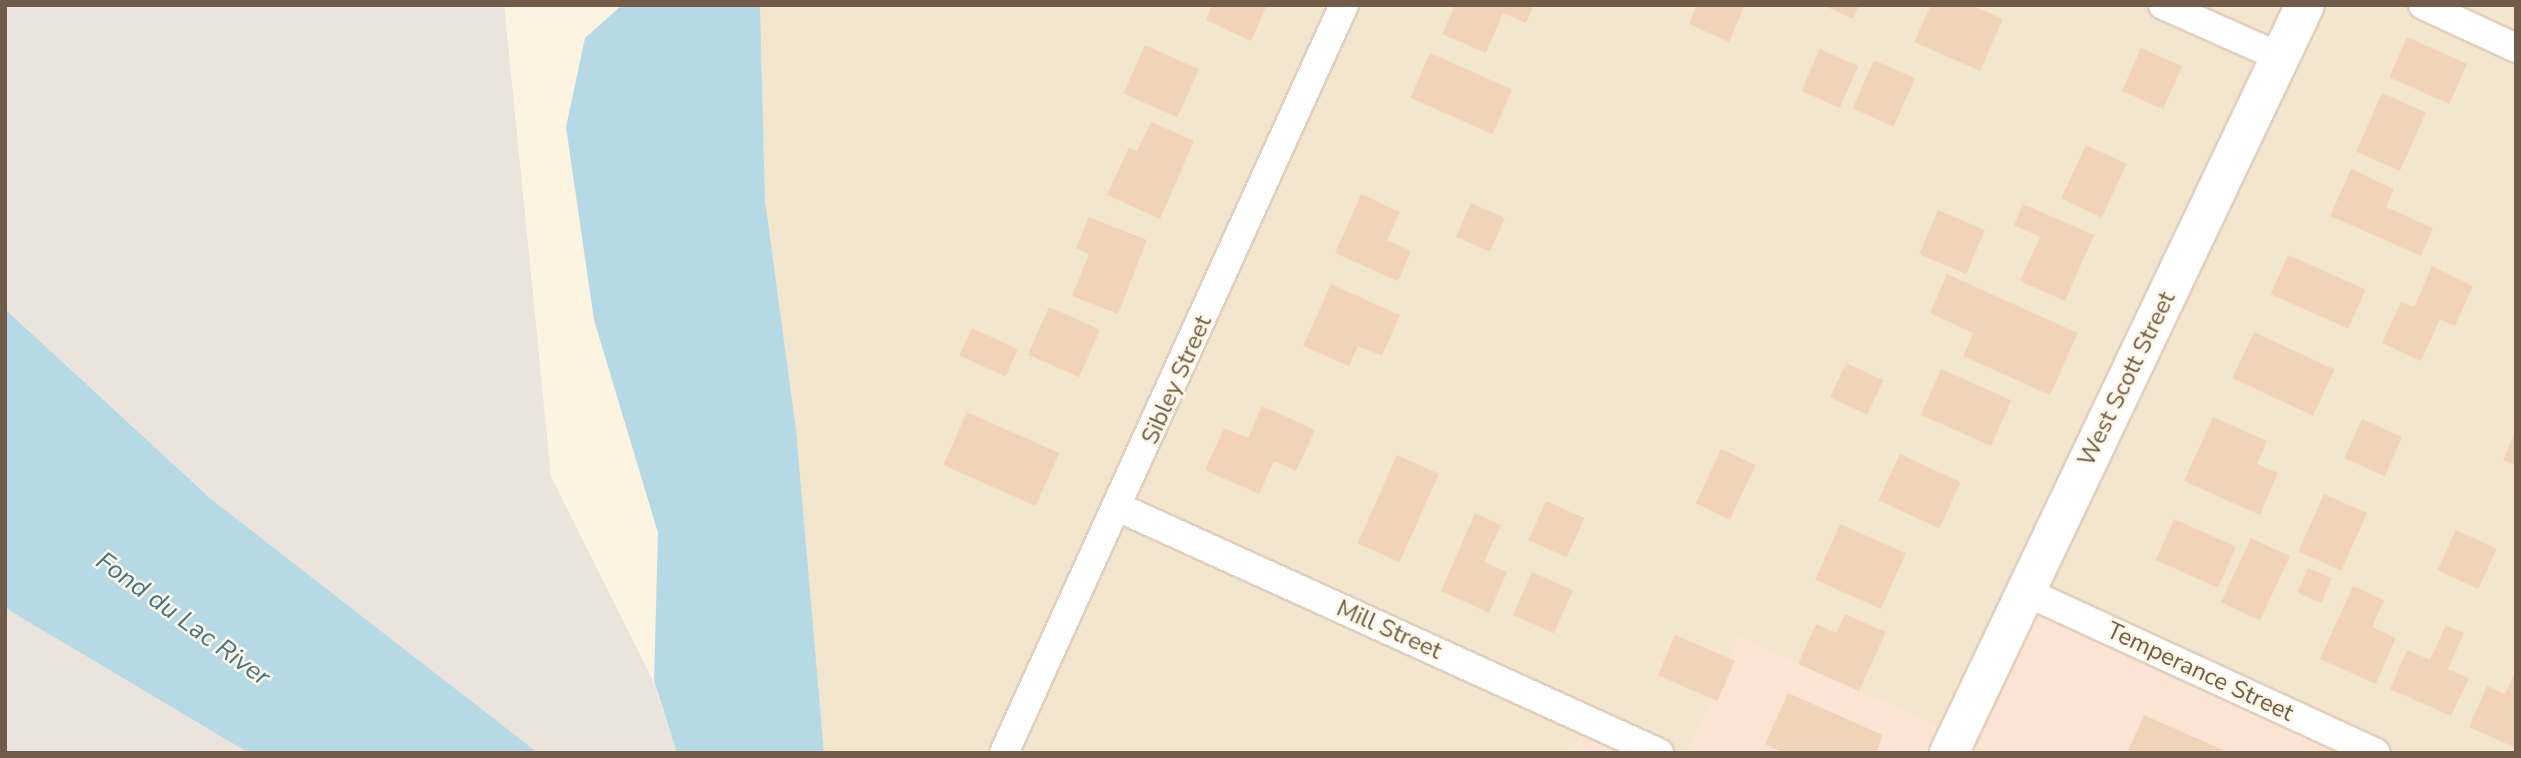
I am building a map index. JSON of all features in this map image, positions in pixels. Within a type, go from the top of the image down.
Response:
[{"type":"main road","name":"West Scott Street","points":[[1949,753],[2305,5]]},
{"type":"street","name":"Sibley Street","points":[[1004,753],[1120,508],[1344,5]]},
{"type":"street","points":[[2163,5],[2282,58]]},
{"type":"street","points":[[2423,5],[2516,48]]},
{"type":"street","name":"Mill Street","points":[[1120,508],[1659,753]]},
{"type":"street","name":"Temperance Street","points":[[2024,592],[2376,753]]},
{"type":"shaded area","points":[[5,5],[504,5],[551,476],[653,681],[677,753],[538,753],[507,734],[211,499],[5,309]]},
{"type":"shaded area","points":[[760,5],[2516,5],[2516,753],[2332,753],[2340,737],[1957,736],[1995,753],[1949,753],[1740,636],[1688,753],[1659,753],[1588,721],[1573,753],[824,753],[765,200]]},
{"type":"shaded area","points":[[2024,591],[2340,736],[2332,753],[1995,753],[1957,736],[1949,753],[1688,753],[1739,636],[1957,735]]},
{"type":"shaded area","points":[[5,606],[240,744],[249,753],[5,753]]},
{"type":"shaded area","points":[[1588,721],[1659,753],[1573,753]]},
{"type":"water","points":[[622,5],[760,5],[765,200],[796,430],[824,753],[677,753],[654,681],[658,533],[594,320],[566,127],[585,38]]},
{"type":"water","name":"Fond du Lac River","points":[[5,309],[211,499],[538,753],[249,753],[12,612],[5,606]]},
{"type":"building","points":[[1212,5],[1267,5],[1251,41],[1206,20]]},
{"type":"building","points":[[1455,5],[1534,5],[1526,23],[1503,13],[1486,53],[1442,34]]},
{"type":"building","points":[[1697,5],[1745,5],[1729,42],[1689,24]]},
{"type":"building","points":[[1823,5],[1859,5],[1853,19]]},
{"type":"building","points":[[1931,5],[1971,5],[2003,19],[1980,71],[1914,42]]},
{"type":"building","points":[[2407,37],[2467,64],[2449,104],[2389,77]]},
{"type":"building","points":[[1145,45],[1199,69],[1177,117],[1123,93]]},
{"type":"building","points":[[2141,48],[2182,66],[2163,109],[2122,91]]},
{"type":"building","points":[[1820,49],[1858,66],[1840,108],[1801,91]]},
{"type":"building","points":[[1430,53],[1512,90],[1492,134],[1410,98]]},
{"type":"building","points":[[1874,60],[1915,78],[1894,127],[1852,108]]},
{"type":"building","points":[[2382,93],[2426,113],[2400,171],[2356,151]]},
{"type":"building","points":[[1151,122],[1194,141],[1160,219],[1107,195],[1129,147],[1137,151]]},
{"type":"building","points":[[2086,145],[2127,164],[2102,217],[2061,198]]},
{"type":"building","points":[[2351,169],[2394,189],[2386,207],[2433,228],[2421,256],[2330,216]]},
{"type":"building","points":[[1361,194],[1400,212],[1387,240],[1411,251],[1398,281],[1335,253]]},
{"type":"building","points":[[1471,203],[1505,218],[1490,252],[1456,237]]},
{"type":"building","points":[[2023,204],[2094,235],[2065,301],[2020,281],[2040,237],[2014,225]]},
{"type":"building","points":[[1938,210],[1985,230],[1966,274],[1919,254]]},
{"type":"building","points":[[1089,217],[1147,240],[1118,314],[1072,296],[1089,254],[1076,248]]},
{"type":"building","points":[[2288,255],[2366,290],[2348,329],[2271,294]]},
{"type":"building","points":[[2432,266],[2473,286],[2455,326],[2440,319],[2421,361],[2382,343],[2401,302],[2414,307]]},
{"type":"building","points":[[1947,274],[2078,333],[2050,395],[1963,356],[1973,333],[1930,313]]},
{"type":"building","points":[[1331,284],[1400,315],[1382,356],[1358,346],[1349,366],[1303,346]]},
{"type":"building","points":[[1049,307],[1100,330],[1079,377],[1028,355]]},
{"type":"building","points":[[972,328],[1018,350],[1006,377],[959,355]]},
{"type":"building","points":[[2254,332],[2335,370],[2313,416],[2232,378]]},
{"type":"building","points":[[1846,363],[1883,380],[1867,415],[1830,397]]},
{"type":"building","points":[[1941,369],[2011,400],[1991,446],[1921,415]]},
{"type":"building","points":[[1262,406],[1315,430],[1296,471],[1274,461],[1259,494],[1205,470],[1224,428],[1248,438]]},
{"type":"building","points":[[967,412],[1059,453],[1036,506],[943,465]]},
{"type":"building","points":[[2213,417],[2267,441],[2257,464],[2278,473],[2260,515],[2184,481]]},
{"type":"building","points":[[2362,419],[2402,437],[2385,476],[2345,458]]},
{"type":"building","points":[[2516,430],[2516,466],[2503,460]]},
{"type":"building","points":[[1721,449],[1755,465],[1730,519],[1696,503]]},
{"type":"building","points":[[1900,454],[1961,482],[1939,529],[1878,500]]},
{"type":"building","points":[[1397,455],[1439,474],[1400,562],[1358,544]]},
{"type":"building","points":[[2324,494],[2367,513],[2341,571],[2298,552]]},
{"type":"building","points":[[1546,501],[1584,518],[1567,557],[1529,540]]},
{"type":"building","points":[[1475,513],[1501,525],[1484,562],[1507,572],[1489,613],[1441,591]]},
{"type":"building","points":[[2174,519],[2236,547],[2218,588],[2156,560]]},
{"type":"building","points":[[1840,524],[1906,553],[1881,609],[1815,580]]},
{"type":"building","points":[[2456,530],[2497,549],[2478,589],[2437,570]]},
{"type":"building","points":[[2251,538],[2290,556],[2260,621],[2221,602]]},
{"type":"building","points":[[2308,568],[2332,578],[2321,603],[2297,593]]},
{"type":"building","points":[[1532,572],[1573,590],[1554,633],[1513,615]]},
{"type":"building","points":[[2353,586],[2384,600],[2372,627],[2396,638],[2376,684],[2320,659]]},
{"type":"building","points":[[1845,614],[1886,632],[1859,691],[1798,664],[1816,624],[1836,633]]},
{"type":"building","points":[[2446,625],[2464,633],[2448,669],[2469,678],[2451,716],[2390,689],[2407,650],[2430,660]]},
{"type":"building","points":[[1675,635],[1735,660],[1718,701],[1658,676]]},
{"type":"building","points":[[2516,670],[2516,748],[2469,727],[2487,686],[2505,694]]},
{"type":"building","points":[[1788,693],[1883,735],[1876,753],[1784,753],[1765,744]]},
{"type":"building","points":[[2144,715],[2230,753],[2127,753]]}]
